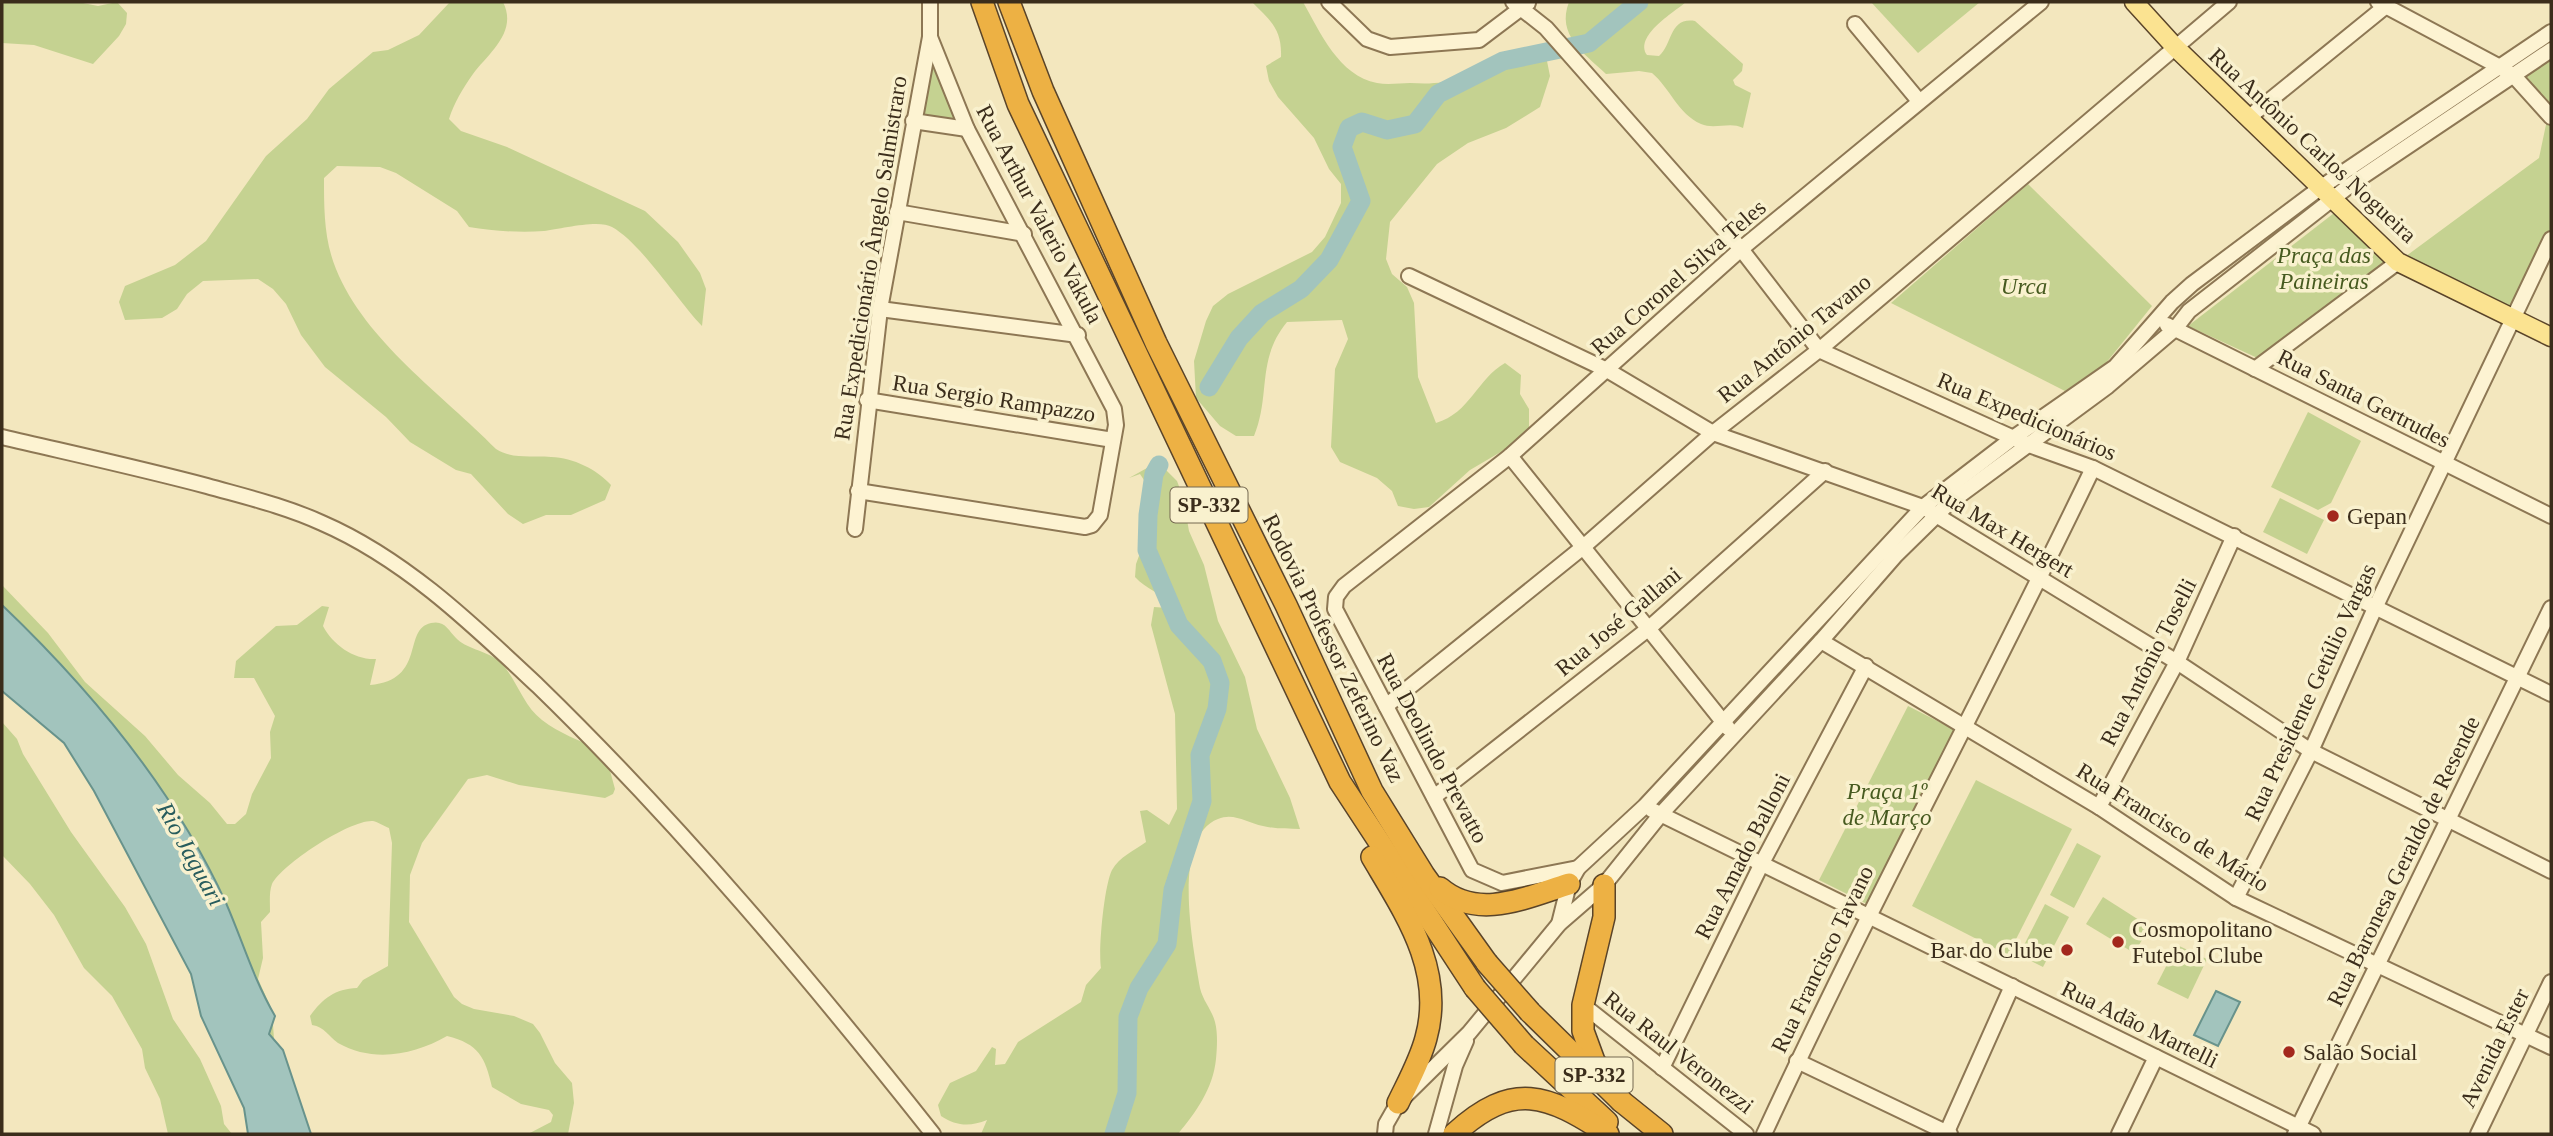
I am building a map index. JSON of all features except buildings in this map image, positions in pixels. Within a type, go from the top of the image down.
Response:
[{"type":"highway","points":[[967,2],[1018,104]]},
{"type":"highway","name":"SP-332","points":[[982,2],[1018,104],[1340,782],[1475,988],[1524,1045],[1620,1134]]},
{"type":"highway","name":"Rodovia Professor Zeferino Vaz","points":[[1009,2],[1020,35],[1156,343],[1286,605],[1372,791],[1424,875],[1487,962],[1530,1012],[1581,1063],[1621,1101],[1662,1134]]},
{"type":"highway","points":[[1015,2],[1020,35]]},
{"type":"highway","points":[[1340,782],[1343,807],[1416,931],[1431,985],[1431,1012],[1426,1039],[1398,1103]]},
{"type":"highway","points":[[1424,875],[1447,895],[1482,907],[1578,872]]},
{"type":"highway","points":[[1602,885],[1604,917],[1583,1005],[1583,1031],[1587,1048],[1621,1101]]},
{"type":"highway","points":[[1581,1063],[1572,1022],[1571,998],[1602,885]]},
{"type":"highway","points":[[1454,1134],[1493,1106],[1515,1098],[1541,1098],[1567,1109],[1608,1134]]},
{"type":"main road","name":"Rua Antônio Carlos Nogueira","points":[[2134,2],[2175,47],[2398,262],[2551,337]]},
{"type":"street","points":[[930,2],[930,37]]},
{"type":"street","points":[[1329,2],[1367,39],[1390,47],[1479,40],[1521,4]]},
{"type":"street","name":"Rua Coronel Silva Teles","points":[[1345,586],[1510,456],[1741,249],[2040,2]]},
{"type":"street","name":"Rua Antônio Tavano","points":[[1386,706],[1582,548],[1713,433],[1819,350],[2230,2]]},
{"type":"street","name":"Rua Expedicionários","points":[[1521,4],[1578,64],[1741,249],[1819,350],[2029,445],[2094,468],[2551,694]]},
{"type":"street","points":[[2248,118],[2382,4],[2514,76],[2551,117]]},
{"type":"street","points":[[1855,24],[1919,101]]},
{"type":"street","points":[[1385,1134],[1386,1124],[1398,1103],[1469,1033],[1559,924],[1602,885],[1661,814],[1821,641],[1896,555],[1938,515],[2108,386],[2175,329],[2189,311],[2326,194],[2498,66],[2551,32]]},
{"type":"street","name":"Rua Expedicionário Ângelo Salmistraro","points":[[855,529],[867,400],[880,309],[930,37]]},
{"type":"street","name":"Rua Arthur Valerio Vakula","points":[[930,37],[967,129],[1078,335],[1114,409],[1113,440]]},
{"type":"street","points":[[1559,924],[1578,872],[1645,806],[1923,507],[2013,438],[2115,367],[2181,292],[2326,194],[2551,50]]},
{"type":"street","points":[[913,121],[967,129]]},
{"type":"street","points":[[897,212],[1024,234]]},
{"type":"street","name":"Rua Presidente Getúlio Vargas","points":[[2236,898],[2311,751],[2375,608],[2551,239]]},
{"type":"street","points":[[2533,276],[2551,261]]},
{"type":"street","points":[[2255,369],[2398,262]]},
{"type":"street","name":"Rua Max Hergert","points":[[1409,276],[1607,370],[1713,433],[1923,507],[2177,662],[2311,751],[2551,871]]},
{"type":"street","points":[[880,309],[1078,335]]},
{"type":"street","name":"Rua Santa Gertrudes","points":[[2157,320],[2551,516]]},
{"type":"street","name":"Rua Sergio Rampazzo","points":[[867,400],[1113,440]]},
{"type":"street","points":[[2,437],[139,468],[279,506],[325,524],[377,552],[445,601],[615,761],[746,911],[933,1134]]},
{"type":"street","points":[[858,491],[1085,527],[1093,525],[1100,515],[1113,440]]},
{"type":"street","points":[[1510,456],[1734,734]]},
{"type":"street","name":"Rua Francisco Tavano","points":[[1764,1134],[1867,915],[2040,579],[2094,468]]},
{"type":"street","name":"Rua José Gallani","points":[[1434,797],[1648,629],[1825,471]]},
{"type":"street","name":"Rua Antônio Toselli","points":[[2099,807],[2177,662],[2234,536]]},
{"type":"street","name":"Rua Deolindo Prevatto","points":[[1345,586],[1336,597],[1335,609],[1472,870],[1502,883],[1578,872]]},
{"type":"street","name":"Rua Baronesa Geraldo de Resende","points":[[2297,1131],[2551,608]]},
{"type":"street","name":"Rua Francisco de Mário","points":[[1821,641],[1965,724],[2099,807],[2236,898],[2376,967],[2551,1047]]},
{"type":"street","name":"Rua Amado Balloni","points":[[1662,1068],[1762,863],[1866,666]]},
{"type":"street","name":"Rua Adão Martelli","points":[[1645,806],[2156,1057],[2297,1131],[2313,1134]]},
{"type":"street","points":[[1578,872],[1604,870],[1602,885]]},
{"type":"street","name":"Avenida Ester","points":[[2478,1134],[2551,982]]},
{"type":"street","points":[[1797,1061],[1947,1134],[2012,986]]},
{"type":"street","name":"Rua Raul Veronezzi","points":[[1583,1005],[1746,1134]]},
{"type":"street","points":[[1436,1134],[1455,1066],[1469,1033]]},
{"type":"street","points":[[2119,1134],[2156,1057]]},
{"type":"green space","points":[[2,2],[78,2],[98,6],[117,2],[127,13],[126,24],[119,36],[93,64],[34,45],[2,43]]},
{"type":"green space","points":[[450,2],[503,2],[507,23],[500,41],[462,90],[449,119],[461,131],[507,147],[645,211],[678,242],[700,273],[706,289],[702,326],[647,258],[612,227],[589,224],[526,232],[469,227],[457,211],[396,173],[380,167],[337,166],[324,178],[327,236],[336,269],[349,295],[385,343],[496,449],[516,456],[560,458],[576,462],[599,474],[611,485],[605,500],[571,515],[546,515],[523,524],[508,514],[471,474],[456,470],[410,442],[386,417],[325,367],[301,335],[286,304],[273,289],[258,279],[203,281],[187,294],[177,309],[162,318],[125,320],[119,302],[125,286],[175,265],[206,241],[266,156],[307,119],[329,89],[373,52],[388,50],[419,35]]},
{"type":"green space","points":[[1252,2],[1303,2],[1341,62],[1364,79],[1377,83],[1450,81],[1509,53],[1531,55],[1547,61],[1550,76],[1540,107],[1506,128],[1468,143],[1437,164],[1390,222],[1386,259],[1392,274],[1407,287],[1414,303],[1418,377],[1436,423],[1457,412],[1487,378],[1505,363],[1521,375],[1520,394],[1529,409],[1529,428],[1516,443],[1470,470],[1429,507],[1414,509],[1398,506],[1392,491],[1377,478],[1340,462],[1331,447],[1335,369],[1348,339],[1342,320],[1287,322],[1271,350],[1254,436],[1236,436],[1220,426],[1196,398],[1194,361],[1213,306],[1228,294],[1312,252],[1325,237],[1341,203],[1341,184],[1329,169],[1314,138],[1278,97],[1269,81],[1266,66],[1281,57],[1280,39],[1270,20]]},
{"type":"green space","points":[[1569,2],[1686,2],[1650,33],[1644,48],[1647,55],[1659,56],[1680,23],[1695,21],[1743,64],[1742,71],[1733,80],[1735,85],[1751,93],[1743,128],[1733,125],[1706,126],[1693,120],[1652,73],[1639,71],[1606,74],[1581,51],[1569,34],[1566,14]]},
{"type":"green space","points":[[1871,2],[1980,2],[1918,53]]},
{"type":"green space","points":[[2551,52],[2551,239],[2513,319],[2398,262],[2539,158],[2548,115],[2513,77]]},
{"type":"green space","points":[[930,56],[961,125],[917,118]]},
{"type":"green space","name":"Urca","points":[[2028,184],[2152,306],[2106,363],[2065,391],[1891,303]]},
{"type":"green space","name":"Praça das Paineiras","points":[[2338,210],[2393,262],[2264,361],[2188,326]]},
{"type":"green space","points":[[2308,412],[2361,441],[2331,503],[2318,510],[2271,487]]},
{"type":"green space","points":[[1147,468],[1165,469],[1177,481],[1183,497],[1189,531],[1204,565],[1218,621],[1245,677],[1257,729],[1290,798],[1300,829],[1273,828],[1235,817],[1224,817],[1203,830],[1194,848],[1190,871],[1190,923],[1200,988],[1216,1026],[1217,1050],[1207,1090],[1197,1109],[1178,1134],[981,1134],[987,1120],[963,1124],[941,1116],[938,1105],[950,1083],[976,1071],[992,1047],[996,1049],[995,1065],[1005,1064],[1018,1042],[1081,1002],[1086,985],[1101,968],[1102,919],[1112,870],[1123,858],[1146,842],[1140,811],[1147,810],[1169,825],[1177,809],[1175,714],[1151,625],[1154,607],[1168,608],[1172,605],[1135,577],[1136,564],[1146,537],[1144,480],[1140,474],[1129,478]]},
{"type":"green space","points":[[2280,498],[2324,520],[2307,554],[2263,532]]},
{"type":"green space","points":[[2,585],[48,633],[85,682],[145,736],[178,775],[210,803],[227,824],[235,824],[246,814],[252,794],[271,758],[270,732],[275,716],[254,678],[234,678],[236,661],[276,626],[297,625],[322,606],[329,607],[323,626],[332,639],[352,654],[376,659],[370,685],[388,681],[400,674],[407,665],[422,627],[440,623],[460,641],[498,660],[510,674],[529,707],[542,720],[562,733],[599,749],[606,756],[615,789],[613,794],[605,798],[519,785],[487,775],[468,779],[422,843],[410,875],[409,922],[454,997],[474,1009],[514,1016],[533,1024],[555,1063],[572,1083],[574,1103],[568,1134],[528,1134],[551,1122],[553,1115],[549,1110],[521,1104],[492,1087],[487,1068],[479,1053],[458,1039],[447,1036],[407,1052],[379,1055],[351,1049],[312,1025],[310,1016],[325,999],[342,990],[357,988],[363,980],[388,966],[392,843],[389,828],[373,821],[349,827],[318,844],[289,865],[272,884],[270,912],[261,922],[263,958],[258,979],[272,1010],[274,1039],[270,1053],[2,631]]},
{"type":"green space","name":"Praça 1º de Março","points":[[1908,706],[1955,730],[1867,904],[1819,880]]},
{"type":"green space","points":[[2,722],[17,739],[23,754],[71,832],[125,907],[146,944],[173,1019],[200,1059],[221,1106],[224,1124],[232,1134],[168,1134],[160,1099],[145,1068],[142,1049],[112,996],[84,968],[54,915],[30,884],[2,855]]},
{"type":"green space","points":[[1976,780],[2072,829],[2008,955],[1912,906]]},
{"type":"green space","points":[[2077,843],[2101,856],[2074,908],[2050,895]]},
{"type":"green space","points":[[2103,897],[2150,927],[2134,953],[2086,924]]},
{"type":"green space","points":[[2045,904],[2069,917],[2043,967],[2019,955]]},
{"type":"green space","points":[[2177,945],[2207,959],[2188,999],[2157,984]]},
{"type":"water","name":"Rio Jaguari","points":[[2,605],[99,707],[156,781],[182,820],[226,903],[254,974],[275,1016],[269,1034],[283,1050],[311,1134],[248,1134],[244,1108],[201,1016],[191,974],[94,791],[64,743],[2,691]]},
{"type":"water","points":[[2216,991],[2240,1002],[2218,1046],[2194,1035]]},
{"type":"waterway","points":[[1209,387],[1239,338],[1262,313],[1301,289],[1329,260],[1361,201],[1342,147],[1349,128],[1362,122],[1387,130],[1415,124],[1438,94],[1503,61],[1589,43],[1639,2]]},
{"type":"waterway","points":[[1114,1134],[1127,1093],[1128,1017],[1139,988],[1167,944],[1173,890],[1202,801],[1200,755],[1217,709],[1220,683],[1212,661],[1179,625],[1147,550],[1148,515],[1154,474],[1159,465]]},
{"type":"place","name":"Gepan","points":[[2333,516]]},
{"type":"place","name":"Cosmopolitano Futebol Clube","points":[[2118,942]]},
{"type":"place","name":"Bar do Clube","points":[[2067,950]]},
{"type":"place","name":"Salão Social","points":[[2289,1052]]}]
